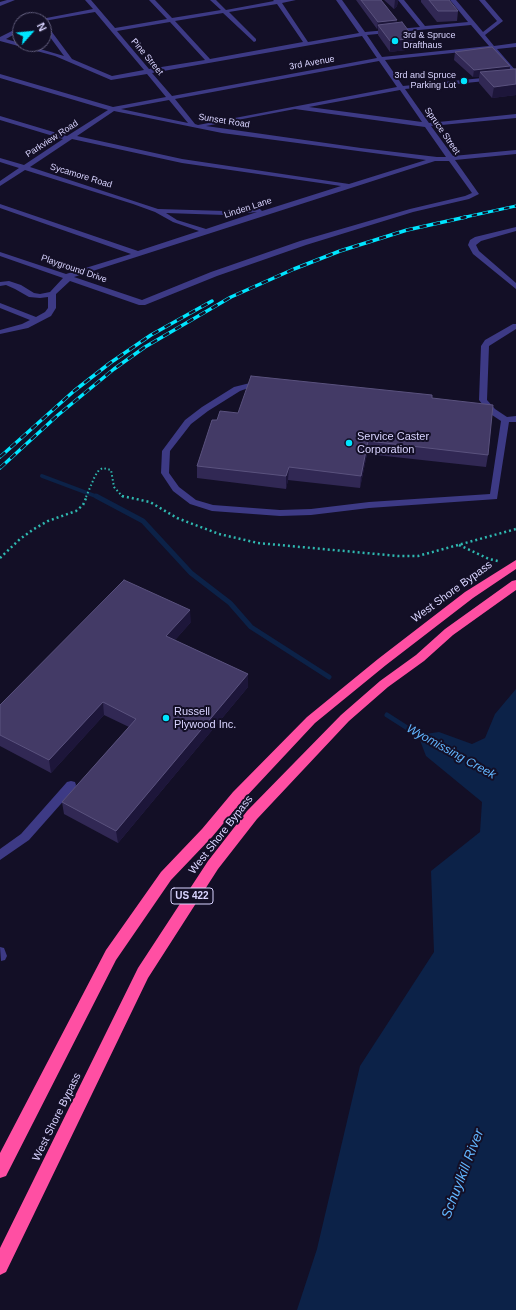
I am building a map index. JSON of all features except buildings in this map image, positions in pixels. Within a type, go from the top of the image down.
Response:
[{"type":"highway","name":"West Shore Bypass","points":[[0,1170],[111,955],[166,876],[207,833],[238,796],[311,720],[382,662],[469,595],[516,564]]},
{"type":"highway","name":"West Shore Bypass","points":[[0,1266],[142,972],[213,865],[252,815],[345,718],[384,684],[420,658],[449,632],[486,604],[516,584]]},
{"type":"street","points":[[0,4],[12,0]]},
{"type":"street","name":"Pine Street","points":[[88,0],[195,126]]},
{"type":"street","points":[[152,0],[208,60]]},
{"type":"street","points":[[214,0],[254,40]]},
{"type":"street","points":[[113,30],[225,12],[277,1],[293,0]]},
{"type":"street","name":"Spruce Street","points":[[142,303],[214,274],[303,243],[412,210],[467,198],[476,194],[339,0]]},
{"type":"street","points":[[401,0],[424,28]]},
{"type":"street","points":[[453,0],[516,75]]},
{"type":"street","points":[[482,0],[500,21],[482,35]]},
{"type":"street","points":[[277,1],[306,43]]},
{"type":"street","points":[[52,18],[96,10]]},
{"type":"street","points":[[1,39],[69,59],[112,78],[147,70],[364,34],[472,23]]},
{"type":"street","points":[[1,39],[12,34]]},
{"type":"street","points":[[52,37],[69,59]]},
{"type":"street","name":"3rd Avenue","points":[[113,109],[381,59],[516,45]]},
{"type":"street","points":[[195,126],[402,88],[516,75]]},
{"type":"street","name":"Sunset Road","points":[[0,76],[113,109],[195,126],[361,150],[437,159],[516,152]]},
{"type":"street","points":[[295,108],[427,125],[516,116]]},
{"type":"street","name":"Parkview Road","points":[[0,184],[113,109]]},
{"type":"street","points":[[0,118],[71,138],[182,161],[351,185]]},
{"type":"street","name":"Linden Lane","points":[[67,278],[277,208],[437,159]]},
{"type":"street","name":"Sycamore Road","points":[[0,160],[111,195],[157,211],[175,221],[206,231]]},
{"type":"street","points":[[0,206],[139,254]]},
{"type":"street","name":"Sycamore Road","points":[[157,211],[225,213],[277,208]]},
{"type":"street","points":[[516,228],[478,239],[472,245],[476,252],[516,287]]},
{"type":"street","name":"Playground Drive","points":[[0,254],[142,303]]},
{"type":"street","points":[[0,284],[6,283],[40,296],[52,294],[67,278]]},
{"type":"street","points":[[0,332],[15,329],[48,314],[52,308],[52,294]]},
{"type":"street","points":[[0,305],[36,320]]},
{"type":"street","points":[[516,326],[488,342],[485,346],[483,400],[492,411],[505,420],[516,420]]},
{"type":"street","points":[[274,385],[250,385],[237,389],[205,409],[188,422],[166,451],[165,473],[176,489],[193,502],[212,508],[280,513],[312,512],[369,505],[494,497],[505,420]]},
{"type":"street","points":[[479,409],[492,411]]},
{"type":"street","points":[[0,855],[25,837],[71,785]]},
{"type":"path","points":[[0,558],[20,539],[34,529],[48,521],[76,511],[83,505],[95,476],[99,470],[103,468],[111,470],[114,488],[122,496],[150,502],[177,518],[218,534],[258,543],[398,556],[418,556],[516,529]]},
{"type":"path","points":[[458,545],[489,559],[503,561]]},
{"type":"water","name":"Schuylkill River","points":[[516,689],[516,1310],[297,1310],[317,1249],[360,1066],[434,952],[431,871],[480,832],[482,802],[426,756],[418,735],[439,732],[472,744],[485,738],[495,714]]},
{"type":"waterway","name":"Wyomissing Creek","points":[[42,476],[98,497]]},
{"type":"waterway","name":"Wyomissing Creek","points":[[98,497],[143,521],[191,573],[230,603],[251,627],[329,677]]},
{"type":"waterway","name":"Wyomissing Creek","points":[[387,715],[423,738]]},
{"type":"railway","points":[[461,218],[516,206]]},
{"type":"railway","points":[[0,468],[58,415],[114,369],[145,347],[231,297],[294,269],[340,251],[407,230],[466,217]]},
{"type":"railway","points":[[0,457],[74,391],[110,363],[151,335],[212,301]]},
{"type":"place","name":"3rd & Spruce Drafthaus","points":[[395,41]]},
{"type":"place","name":"3rd and Spruce Parking Lot","points":[[464,81]]},
{"type":"place","name":"Service Caster Corporation","points":[[349,443]]},
{"type":"place","name":"Russell Plywood Inc.","points":[[166,718]]}]
